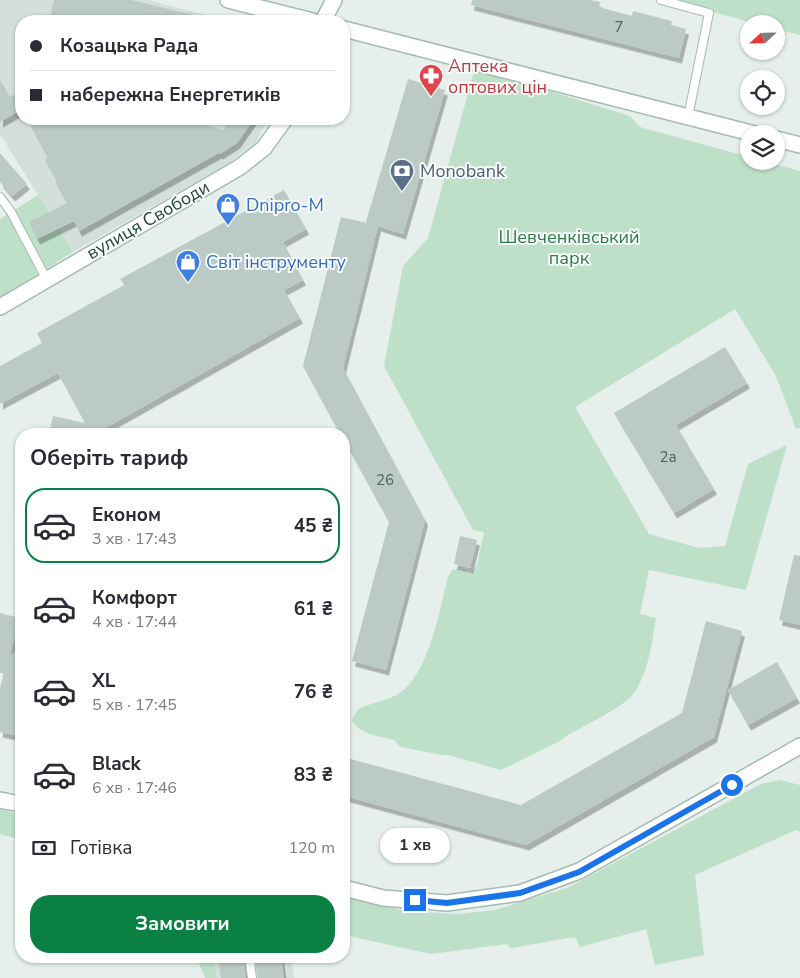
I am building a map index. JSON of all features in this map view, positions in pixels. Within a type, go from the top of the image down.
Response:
[{"type":"street","points":[[228,0],[289,15]]},
{"type":"street","points":[[321,0],[322,15]]},
{"type":"street","points":[[325,15],[334,0]]},
{"type":"street","points":[[350,31],[740,130]]},
{"type":"street","name":"вулиця Свободи","points":[[0,307],[240,167],[264,148],[281,125]]},
{"type":"street","points":[[785,141],[800,145]]},
{"type":"street","points":[[350,892],[383,898],[447,903],[520,893],[579,872],[800,746]]},
{"type":"street","points":[[0,800],[15,803]]},
{"type":"lane","points":[[661,0],[709,13],[688,117]]},
{"type":"lane","points":[[0,197],[46,280]]},
{"type":"lane","points":[[249,963],[252,978]]},
{"type":"shaded area","points":[[0,0],[148,0],[206,15],[15,15],[15,125],[265,125],[257,141],[229,163],[73,252],[0,134]]},
{"type":"shaded area","points":[[214,963],[292,963],[294,978],[217,978]]},
{"type":"green space","points":[[675,0],[800,0],[800,35],[785,31],[785,15],[740,15],[740,19],[675,2]]},
{"type":"green space","name":"Шевченківський парк","points":[[475,68],[630,116],[640,127],[740,155],[740,170],[785,170],[785,167],[800,171],[800,428],[796,429],[776,376],[735,309],[575,407],[649,534],[699,548],[725,546],[748,464],[787,445],[746,590],[649,570],[640,614],[656,618],[646,666],[634,693],[629,699],[613,710],[560,741],[501,770],[448,755],[401,747],[395,740],[359,729],[352,720],[358,709],[398,694],[409,685],[425,658],[448,577],[452,570],[455,569],[464,570],[470,574],[477,565],[484,532],[473,530],[384,366],[403,266],[428,238]]},
{"type":"green space","points":[[38,195],[73,252],[0,298],[0,219]]},
{"type":"green space","points":[[780,780],[800,785],[800,832],[796,830],[695,875],[704,955],[655,965],[646,929],[580,947],[575,937],[511,948],[507,944],[431,954],[350,936],[350,898],[406,911],[458,914],[495,910],[567,888],[761,784]]},
{"type":"green space","points":[[0,809],[15,813],[15,838],[0,834]]},
{"type":"green space","points":[[199,963],[214,963],[217,978],[205,978]]},
{"type":"building","points":[[54,0],[131,0],[193,15],[50,15]]},
{"type":"building","points":[[472,0],[590,0],[600,2],[599,7],[632,16],[633,11],[672,21],[671,25],[686,29],[679,58],[471,5]]},
{"type":"building","points":[[408,79],[445,90],[403,234],[378,226],[343,368],[425,520],[386,670],[352,661],[389,522],[350,451],[350,428],[337,428],[303,366],[341,217],[366,222]]},
{"type":"building","points":[[0,80],[10,97],[15,95],[15,113],[0,122]]},
{"type":"building","points":[[30,125],[207,125],[224,130],[225,125],[250,125],[237,143],[220,154],[79,231],[74,221],[37,239],[29,222],[67,203],[45,160],[48,158]]},
{"type":"building","points":[[0,153],[27,184],[12,196],[0,182]]},
{"type":"building","points":[[284,190],[306,229],[283,242],[303,280],[284,290],[300,318],[107,428],[50,428],[53,416],[85,423],[58,373],[0,404],[0,366],[42,343],[37,333],[124,285],[120,279]]},
{"type":"building","points":[[725,347],[747,383],[676,425],[714,489],[674,513],[614,413]]},
{"type":"building","points":[[460,536],[477,540],[470,568],[454,564]]},
{"type":"building","points":[[794,555],[800,556],[800,625],[779,620]]},
{"type":"building","points":[[0,613],[15,617],[15,634],[10,654],[15,655],[14,735],[0,732],[0,688],[4,673],[0,673]]},
{"type":"building","points":[[706,621],[742,631],[714,737],[526,845],[350,798],[350,759],[521,805],[682,713]]},
{"type":"building","points":[[777,662],[797,698],[748,725],[728,690]]},
{"type":"building","points":[[219,963],[244,963],[246,978],[221,978]]},
{"type":"building","points":[[256,963],[282,963],[284,978],[258,978]]},
{"type":"place","name":"Аптека оптових цін","points":[[431,97]]},
{"type":"place","name":"Monobank","points":[[402,192]]},
{"type":"place","name":"Dnipro-M","points":[[228,226]]},
{"type":"place","name":"Світ інструменту","points":[[188,283]]},
{"type":"route","points":[[415,900],[447,903],[520,893],[579,872],[732,785]]}]
